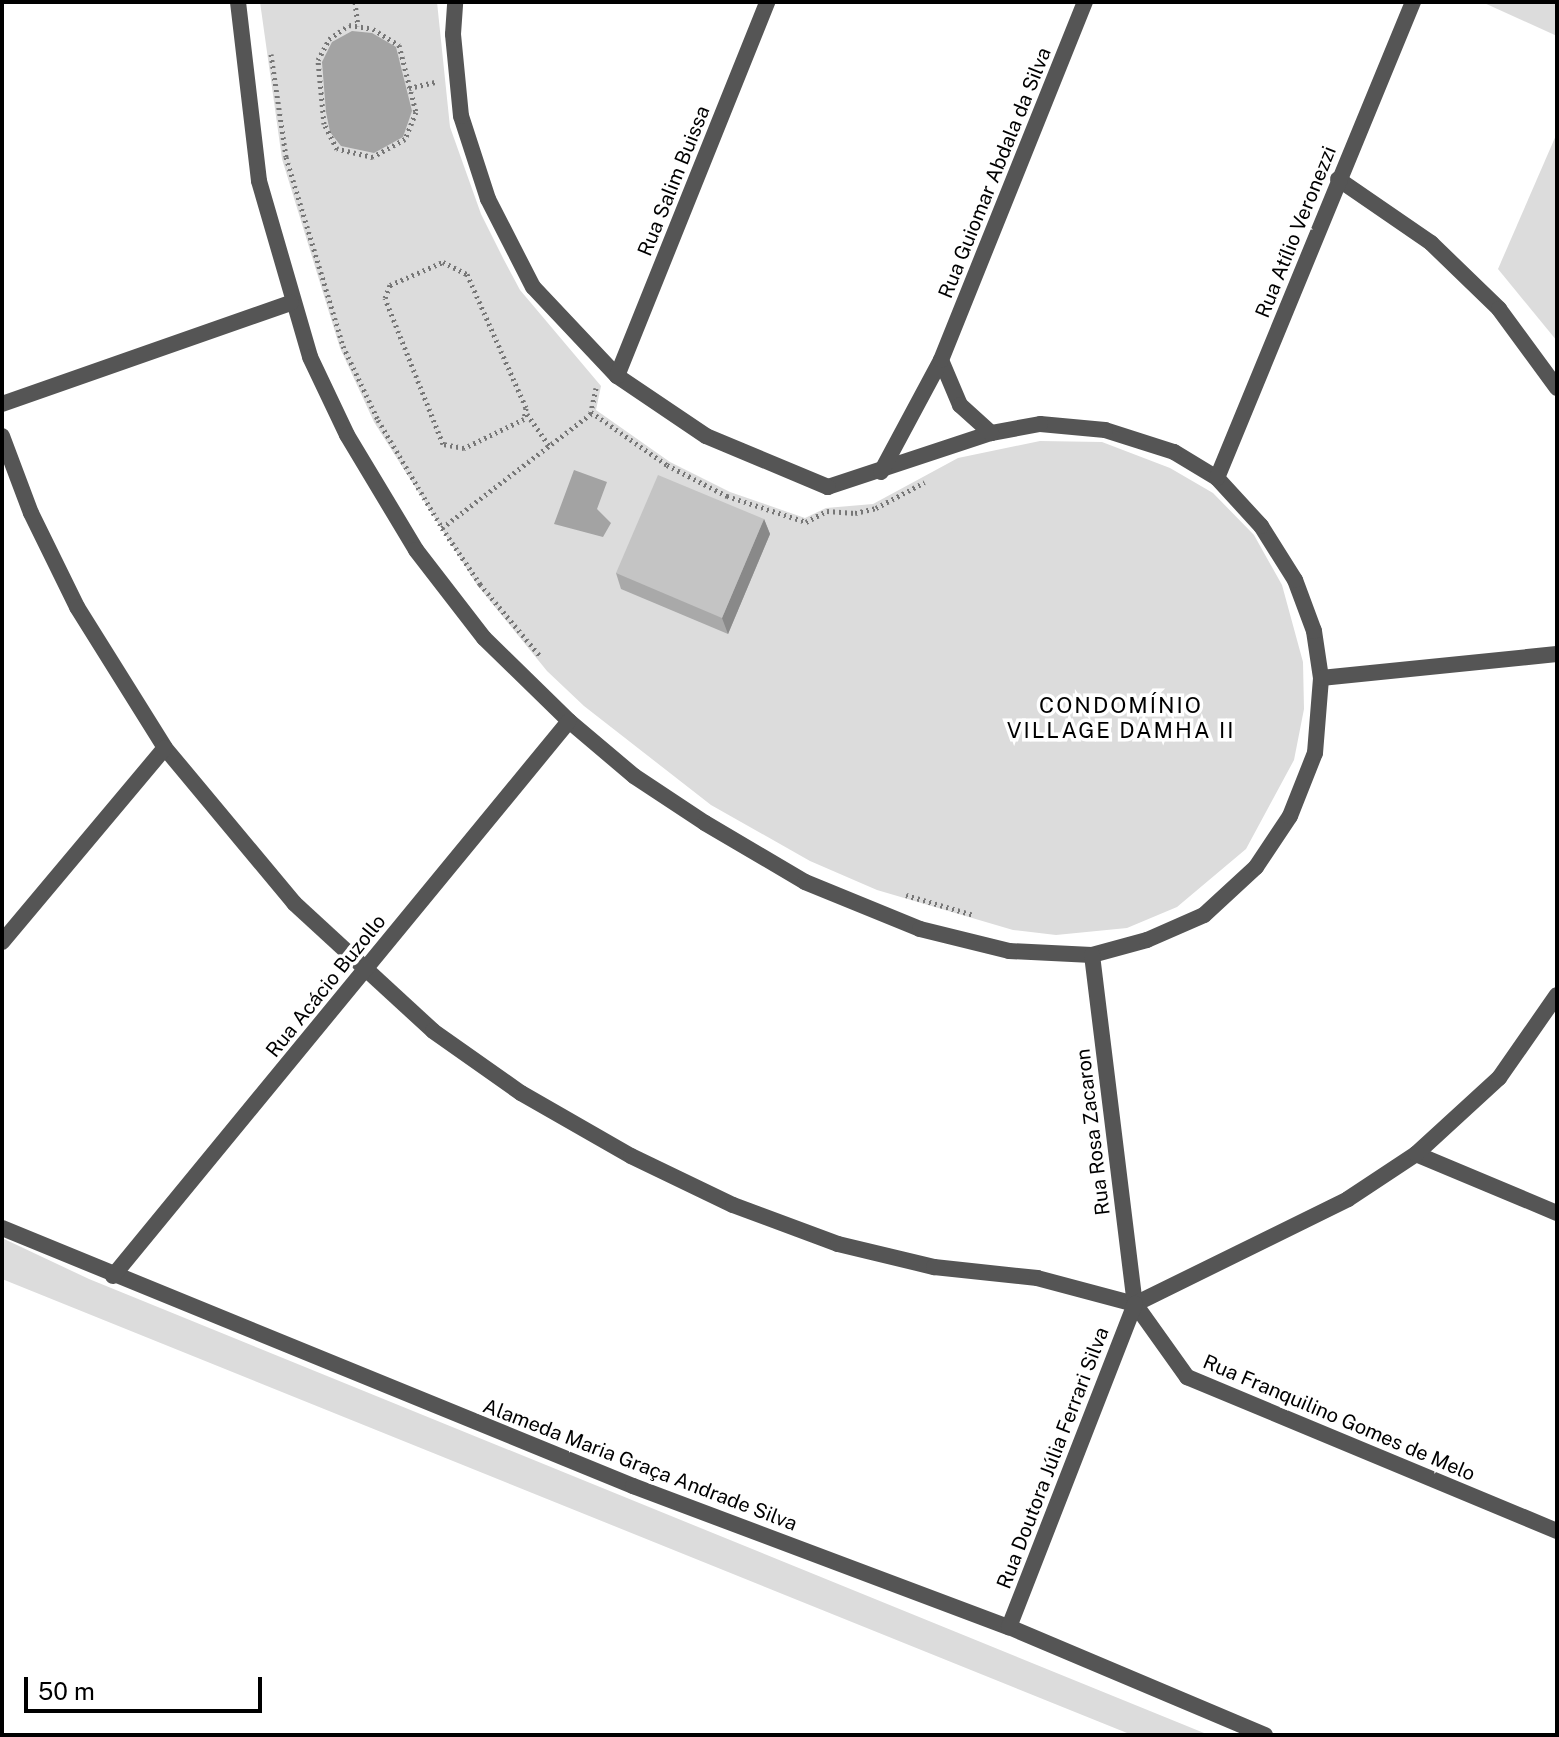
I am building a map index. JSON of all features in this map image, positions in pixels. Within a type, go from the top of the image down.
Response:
[{"type":"street","points":[[238,3],[259,181],[291,303],[347,435],[416,550],[484,638],[569,721],[634,776],[805,882],[934,933],[1009,951],[1092,955],[1147,940],[1204,915],[1256,867],[1290,816],[1315,753],[1321,678],[1314,631],[1295,580],[1261,526],[1217,478],[1174,452],[1105,430],[1040,424],[991,433],[881,472],[828,487],[706,436],[617,376],[533,287],[488,199],[461,116],[453,34],[455,2]]},
{"type":"street","name":"Rua Salim Buissa","points":[[617,376],[767,2]]},
{"type":"street","name":"Rua Guiomar Abdala da Silva","points":[[881,472],[941,360],[1085,2]]},
{"type":"street","name":"Rua Atílio Veronezzi","points":[[1217,478],[1413,2]]},
{"type":"street","points":[[1338,179],[1443,254],[1499,309],[1557,388]]},
{"type":"street","points":[[2,404],[291,303]]},
{"type":"street","points":[[941,360],[960,405],[991,433]]},
{"type":"street","points":[[2,436],[31,513],[77,607],[165,748],[294,903],[433,1031],[521,1093],[631,1156],[733,1205],[838,1244],[934,1267],[1037,1278],[1135,1304],[1348,1199],[1416,1154],[1499,1078],[1557,995]]},
{"type":"street","points":[[1321,678],[1557,654]]},
{"type":"street","name":"Rua Acácio Buzollo","points":[[113,1276],[569,721]]},
{"type":"street","points":[[2,942],[165,748]]},
{"type":"street","name":"Rua Rosa Zacaron","points":[[1092,955],[1135,1304]]},
{"type":"street","points":[[1416,1154],[1557,1213]]},
{"type":"street","name":"Alameda Maria Graça Andrade Silva","points":[[2,1228],[113,1276],[633,1486],[1009,1627],[1265,1735]]},
{"type":"street","name":"Rua Franquilino Gomes de Melo","points":[[1135,1304],[1187,1377],[1557,1531]]},
{"type":"street","name":"Rua Doutora Júlia Ferrari Silva","points":[[1009,1627],[1135,1304]]},
{"type":"path","points":[[355,2],[358,26]]},
{"type":"path","points":[[358,26],[399,45],[414,120],[397,147],[373,157],[337,149],[324,124],[318,60],[329,39],[358,26]]},
{"type":"path","points":[[270,48],[286,157],[343,346],[378,420],[442,528],[542,659]]},
{"type":"path","points":[[436,66],[439,93]]},
{"type":"path","points":[[409,88],[439,81]]},
{"type":"path","points":[[527,414],[464,448],[443,444],[388,314],[385,298],[390,285],[443,262],[463,268],[527,414],[549,446]]},
{"type":"path","points":[[442,528],[592,413],[597,388],[587,377]]},
{"type":"path","points":[[592,413],[667,465],[727,496],[806,522],[827,511],[855,513],[876,508],[933,478]]},
{"type":"path","points":[[891,890],[985,918]]},
{"type":"shaded area","points":[[260,2],[437,2],[450,127],[481,214],[504,260],[520,290],[601,386],[596,410],[670,462],[730,492],[805,518],[826,508],[873,504],[958,458],[1040,441],[1102,442],[1170,468],[1213,493],[1254,535],[1282,585],[1303,662],[1304,709],[1294,760],[1246,849],[1177,907],[1127,928],[1056,935],[1013,930],[877,890],[810,861],[711,805],[584,706],[547,671],[477,585],[374,422],[340,348],[282,159]]},
{"type":"shaded area","points":[[1482,2],[1557,2],[1557,36]]},
{"type":"shaded area","points":[[352,31],[372,33],[396,47],[412,111],[403,137],[374,153],[341,146],[330,132],[326,112],[322,62],[332,42]]},
{"type":"shaded area","points":[[1557,133],[1557,341],[1498,269]]},
{"type":"shaded area","points":[[574,470],[607,482],[597,509],[611,523],[603,537],[554,524]]},
{"type":"shaded area","points":[[2,1238],[89,1279],[1209,1735],[1132,1735],[2,1279]]},
{"type":"building","points":[[658,475],[764,519],[722,618],[616,573]]},
{"type":"district","name":"CONDOMÍNIO VILLAGE DAMHA II","points":[[1121,718]]}]
